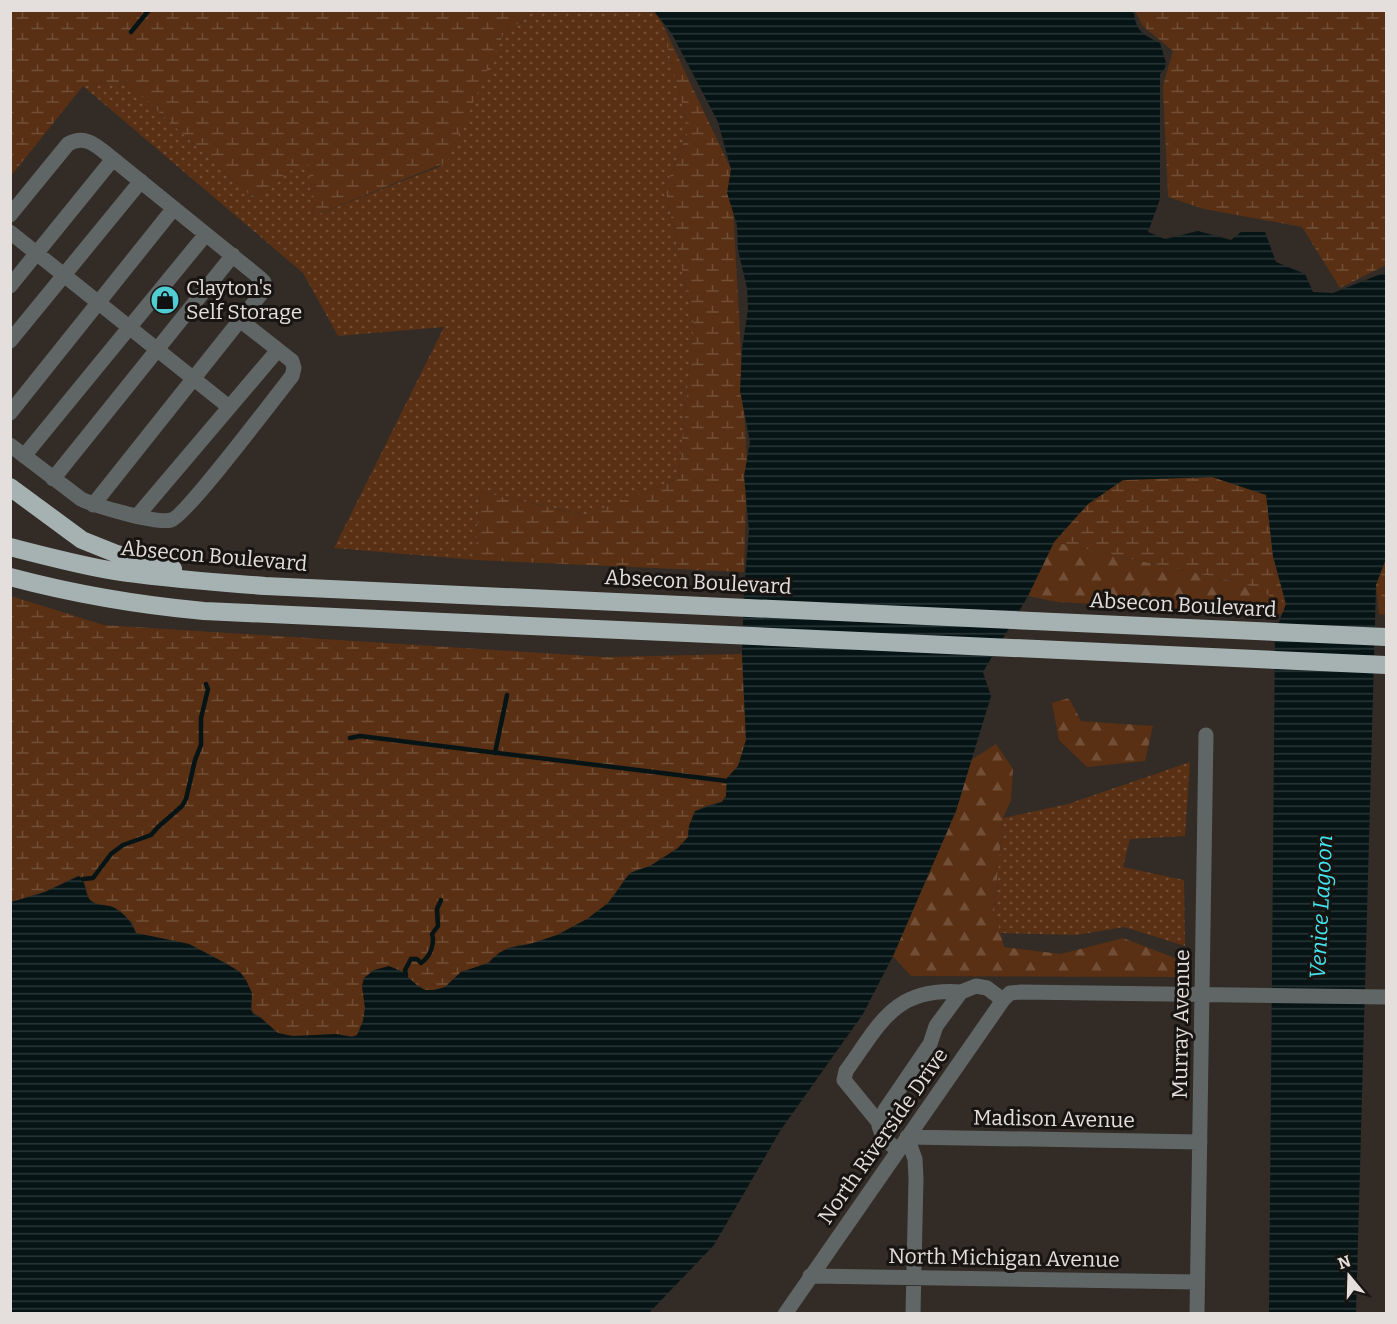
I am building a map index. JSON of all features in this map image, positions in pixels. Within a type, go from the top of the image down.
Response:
[{"type":"highway","points":[[10,487],[67,530],[99,547],[224,583]]},
{"type":"highway","name":"Absecon Boulevard","points":[[10,547],[114,571],[224,583],[1386,637]]},
{"type":"highway","points":[[10,577],[95,597],[204,611],[1386,665]]},
{"type":"street","points":[[10,214],[68,144],[75,140],[92,142],[264,282],[264,290],[93,505]]},
{"type":"street","points":[[10,286],[113,159]]},
{"type":"street","points":[[10,341],[141,181]]},
{"type":"street","points":[[10,413],[174,208]]},
{"type":"street","points":[[10,232],[229,407]]},
{"type":"street","points":[[24,456],[206,234]]},
{"type":"street","points":[[53,479],[233,255]]},
{"type":"street","points":[[10,445],[73,495],[93,505],[160,520],[172,520],[182,513],[193,500],[292,376],[294,368],[292,361],[240,320]]},
{"type":"street","points":[[138,515],[278,350]]},
{"type":"street","name":"Murray Avenue","points":[[1197,1314],[1206,735]]},
{"type":"street","points":[[898,1151],[883,1137],[880,1124],[844,1080],[846,1071],[889,1012],[912,998],[939,991],[961,992],[976,986],[987,988],[1003,1000],[1010,993],[1021,992],[1386,998]]},
{"type":"street","points":[[880,1124],[885,1110],[930,1044],[936,1026],[961,992]]},
{"type":"street","name":"North Riverside Drive","points":[[785,1314],[1003,1000]]},
{"type":"street","points":[[908,1137],[915,1159],[913,1314]]},
{"type":"street","name":"Madison Avenue","points":[[908,1137],[1200,1142]]},
{"type":"street","name":"North Michigan Avenue","points":[[810,1276],[1197,1282]]},
{"type":"green space","points":[[11,10],[534,11],[503,35],[447,162],[313,216],[308,158],[253,198],[125,81],[83,86],[11,176]]},
{"type":"green space","points":[[534,11],[653,11],[660,19],[689,130],[665,188],[694,326],[678,479],[587,515],[480,492],[475,560],[334,548],[444,327],[338,336],[303,273],[83,86],[125,81],[253,198],[308,157],[313,216],[441,166],[503,35]]},
{"type":"green space","points":[[1135,11],[1386,11],[1386,265],[1340,288],[1302,227],[1204,209],[1168,197],[1163,86],[1173,51],[1143,26]]},
{"type":"green space","points":[[660,19],[731,169],[747,463],[744,572],[475,560],[480,492],[586,515],[678,479],[694,326],[665,188],[689,130]]},
{"type":"green space","points":[[1212,477],[1267,494],[1273,556],[1286,604],[1246,584],[1054,542],[1088,504],[1123,480]]},
{"type":"green space","points":[[1054,542],[1246,584],[1286,604],[1282,614],[1057,602],[1028,596]]},
{"type":"green space","points":[[1386,558],[1386,615],[1379,614],[1376,585]]},
{"type":"green space","points":[[11,596],[104,625],[605,657],[742,654],[746,740],[738,766],[727,778],[726,796],[722,801],[700,808],[689,826],[688,837],[678,848],[650,866],[636,870],[625,878],[615,896],[587,919],[557,935],[530,944],[518,945],[492,958],[489,963],[461,972],[445,987],[434,990],[425,990],[418,986],[401,971],[374,970],[364,978],[362,986],[365,1008],[357,1035],[285,1035],[276,1032],[253,1012],[252,999],[227,964],[189,944],[136,933],[132,922],[112,907],[94,903],[89,899],[83,879],[77,876],[45,892],[11,902]]},
{"type":"green space","points":[[1069,698],[1081,721],[1153,726],[1145,761],[1087,767],[1059,740],[1052,703]]},
{"type":"green space","points":[[996,744],[1013,769],[1011,800],[1003,818],[994,909],[1004,947],[1061,954],[1123,938],[1175,958],[1180,977],[911,976],[893,956],[956,811],[971,760]]},
{"type":"green space","points":[[1190,762],[1185,836],[1130,839],[1123,867],[1184,880],[1185,946],[1124,927],[1077,935],[1000,933],[994,909],[1003,818],[1068,804]]},
{"type":"water","name":"Venice Lagoon","points":[[654,11],[1129,11],[1134,13],[1139,29],[1149,38],[1160,43],[1166,63],[1160,74],[1160,199],[1148,232],[1165,239],[1198,231],[1231,240],[1241,232],[1265,232],[1276,262],[1305,274],[1313,292],[1333,293],[1386,272],[1386,558],[1376,585],[1356,1313],[1269,1313],[1275,632],[1286,604],[1273,556],[1266,495],[1212,477],[1123,480],[1088,504],[1054,542],[1028,596],[983,672],[991,696],[956,811],[893,956],[863,1014],[780,1131],[714,1245],[649,1313],[11,1314],[11,902],[45,892],[79,876],[91,901],[118,910],[129,920],[136,933],[189,944],[240,972],[252,993],[251,1010],[253,1014],[278,1033],[293,1036],[336,1034],[352,1037],[357,1035],[363,1021],[365,1008],[362,986],[364,978],[374,970],[389,966],[401,971],[425,990],[434,990],[445,987],[461,972],[488,963],[508,948],[557,935],[587,919],[608,903],[630,873],[650,866],[678,848],[688,837],[689,826],[695,811],[722,802],[726,796],[727,778],[738,766],[746,740],[742,654],[749,530],[744,476],[750,442],[740,391],[742,349],[748,309],[747,288],[738,250],[737,225],[727,193],[731,169],[718,122],[672,34]]},
{"type":"waterway","points":[[131,32],[149,10]]},
{"type":"waterway","points":[[83,879],[93,878],[111,854],[123,845],[151,835],[182,806],[201,745],[201,718],[208,689],[206,684]]},
{"type":"waterway","points":[[495,753],[507,695]]},
{"type":"waterway","points":[[350,738],[360,736],[727,781]]},
{"type":"waterway","points":[[406,975],[405,970],[411,959],[417,959],[421,963],[429,954],[433,942],[432,934],[438,926],[437,909],[441,900]]},
{"type":"place","name":"Clayton's Self Storage","points":[[165,300]]}]
